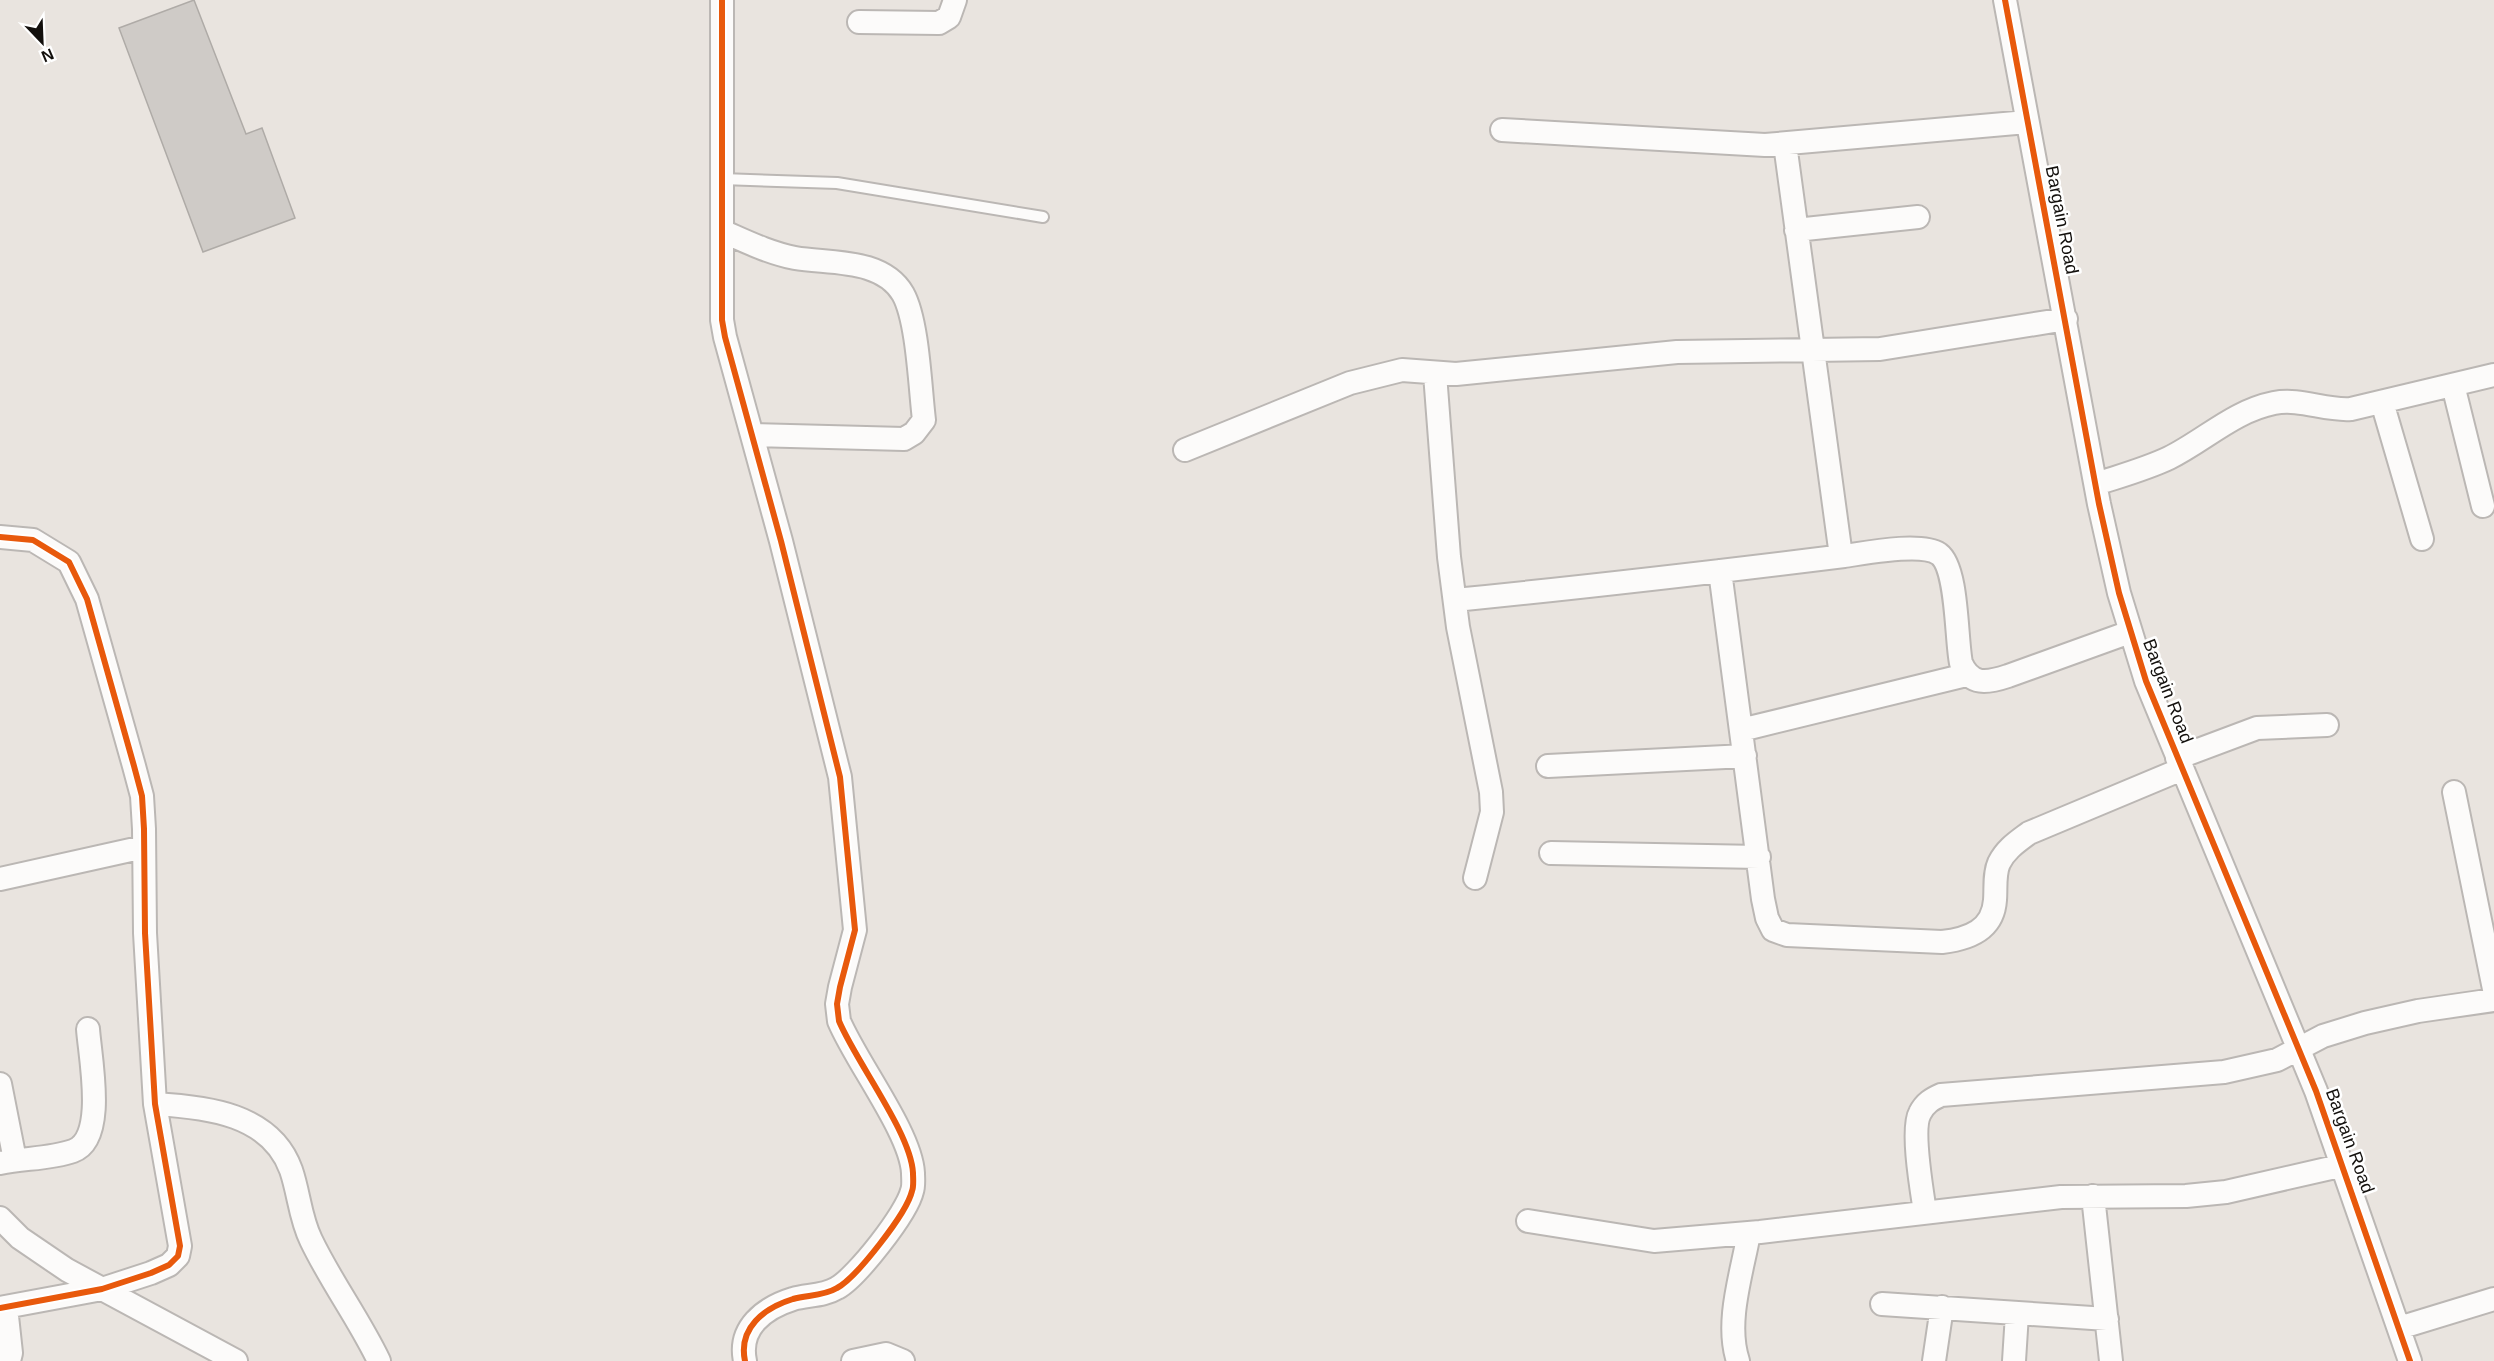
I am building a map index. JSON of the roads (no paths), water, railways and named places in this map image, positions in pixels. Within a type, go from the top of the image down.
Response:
[{"type":"street","points":[[722,0],[724,338],[752,435],[835,753],[845,807],[855,930],[837,1004],[839,1021],[905,1144],[913,1171],[913,1191],[907,1203],[881,1241],[850,1279],[837,1289],[793,1299],[760,1315],[751,1324],[745,1339],[745,1361]]},
{"type":"street","points":[[859,22],[939,23],[949,17],[955,0]]},
{"type":"street","name":"Bargain Road","points":[[2005,0],[2096,484],[2130,632],[2145,681],[2298,1047],[2344,1165],[2410,1361]]},
{"type":"street","points":[[1502,130],[1731,144],[1785,144],[2027,122]]},
{"type":"street","points":[[1785,144],[1842,556]]},
{"type":"street","points":[[1797,230],[1918,218]]},
{"type":"street","points":[[722,231],[794,257],[852,264],[871,270],[891,280],[903,294],[911,312],[924,420],[914,433],[903,439],[752,435]]},
{"type":"street","points":[[1185,450],[1350,383],[1402,370],[1456,374],[1677,352],[1812,348],[1880,349],[2066,320]]},
{"type":"street","points":[[1435,374],[1449,557],[1491,792],[1492,812],[1475,878]]},
{"type":"street","points":[[2096,484],[2169,458],[2255,409],[2291,402],[2338,410],[2382,402],[2494,375]]},
{"type":"street","points":[[2453,385],[2483,507]]},
{"type":"street","points":[[2382,402],[2422,539]]},
{"type":"street","points":[[0,537],[33,540],[57,552],[69,562],[87,599],[135,766],[142,796],[145,933],[155,1104],[180,1246],[178,1256],[169,1265],[102,1289],[3,1307],[11,1353],[9,1361]]},
{"type":"street","points":[[1455,600],[1906,550],[1938,553],[1946,562],[1952,577],[1957,644],[1966,675],[1975,681],[1990,682],[2130,632]]},
{"type":"street","points":[[1720,571],[1765,908],[1773,930],[1786,935],[1942,942],[1959,940],[1977,933],[1989,922],[1995,903],[1999,864],[2009,848],[2029,833],[2257,728],[2327,725]]},
{"type":"street","points":[[1741,730],[1966,675]]},
{"type":"street","points":[[1548,766],[1745,756]]},
{"type":"street","points":[[2454,792],[2494,989]]},
{"type":"street","points":[[0,879],[144,847]]},
{"type":"street","points":[[1551,853],[1760,857]]},
{"type":"street","points":[[1925,1212],[1918,1154],[1919,1114],[1929,1101],[1941,1095],[2224,1072],[2277,1060],[2298,1047],[2365,1023],[2418,1011],[2494,1000]]},
{"type":"street","points":[[0,1083],[8,1162],[76,1150],[88,1140],[93,1129],[88,1029]]},
{"type":"street","points":[[155,1104],[215,1111],[261,1129],[276,1142],[284,1153],[292,1172],[308,1235],[379,1361]]},
{"type":"street","points":[[1528,1221],[1654,1241],[1749,1233],[2002,1202],[2092,1196],[2186,1196],[2226,1192],[2344,1165]]},
{"type":"street","points":[[2092,1196],[2111,1361]]},
{"type":"street","points":[[0,1218],[38,1252],[236,1361]]},
{"type":"street","points":[[1738,1361],[1733,1344],[1734,1320],[1749,1233]]},
{"type":"street","points":[[2399,1328],[2494,1299]]},
{"type":"street","points":[[1882,1304],[2107,1319]]},
{"type":"street","points":[[1934,1361],[1942,1307]]},
{"type":"street","points":[[2014,1361],[2017,1314]]},
{"type":"street","points":[[854,1361],[886,1354],[903,1361]]},
{"type":"lane","points":[[722,179],[837,183],[1043,217]]}]
